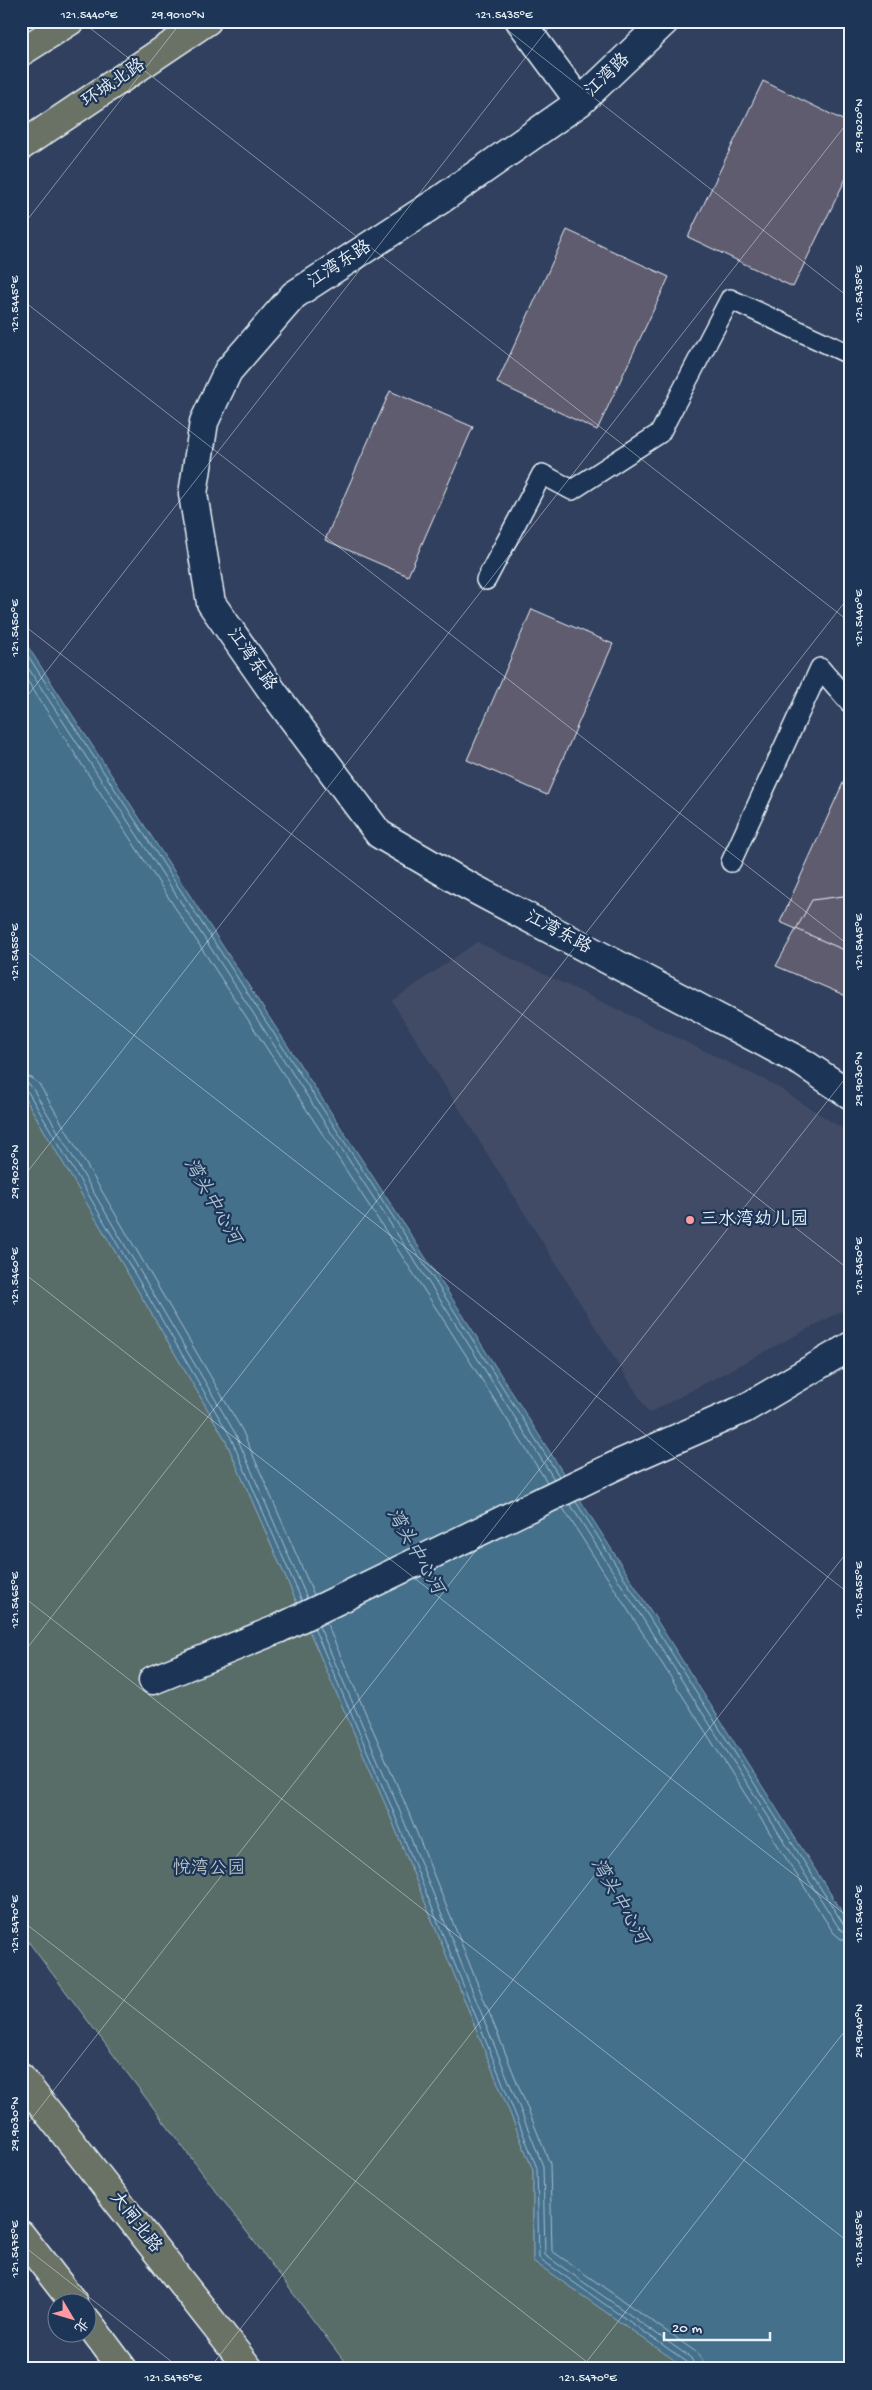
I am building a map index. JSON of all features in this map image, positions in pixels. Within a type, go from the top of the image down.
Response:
[{"type":"main road","points":[[21,52],[70,21]]},
{"type":"main road","name":"环城北路","points":[[32,139],[207,21]]},
{"type":"main road","name":"大闸北路","points":[[21,2078],[249,2369]]},
{"type":"main road","points":[[21,2235],[65,2292]]},
{"type":"main road","points":[[98,2335],[123,2369]]},
{"type":"street","name":"江湾路","points":[[520,21],[580,102],[665,21]]},
{"type":"street","name":"江湾东路","points":[[580,102],[440,200],[294,295],[228,371],[204,422],[193,494],[212,603],[273,692],[379,834],[461,882],[803,1063],[851,1095]]},
{"type":"street","points":[[153,1680],[278,1629],[621,1463],[744,1409],[851,1346]]},
{"type":"lane","points":[[486,580],[542,474],[572,490],[660,433],[730,299],[851,355]]},
{"type":"lane","points":[[731,862],[820,668],[851,704]]},
{"type":"shaded area","name":"三水湾幼儿园","points":[[477,942],[769,1082],[851,1134],[851,1306],[649,1413],[392,1001]]},
{"type":"green space","name":"悦湾公园","points":[[21,1091],[225,1439],[387,1808],[533,2170],[533,2261],[687,2369],[350,2369],[21,1932]]},
{"type":"water","name":"湾头中心河","points":[[21,636],[457,1306],[851,1926],[851,2369],[687,2369],[533,2261],[533,2170],[387,1808],[225,1439],[21,1091]]},
{"type":"building","points":[[763,81],[851,124],[851,168],[793,287],[688,237]]},
{"type":"building","points":[[567,230],[669,277],[597,430],[497,383]]},
{"type":"building","points":[[390,391],[473,427],[408,576],[325,540]]},
{"type":"building","points":[[532,609],[613,644],[547,795],[467,760]]},
{"type":"building","points":[[848,772],[851,773],[851,953],[780,922]]},
{"type":"building","points":[[851,895],[851,998],[776,966],[812,900]]},
{"type":"place","name":"三水湾幼儿园","points":[[690,1220]]}]
